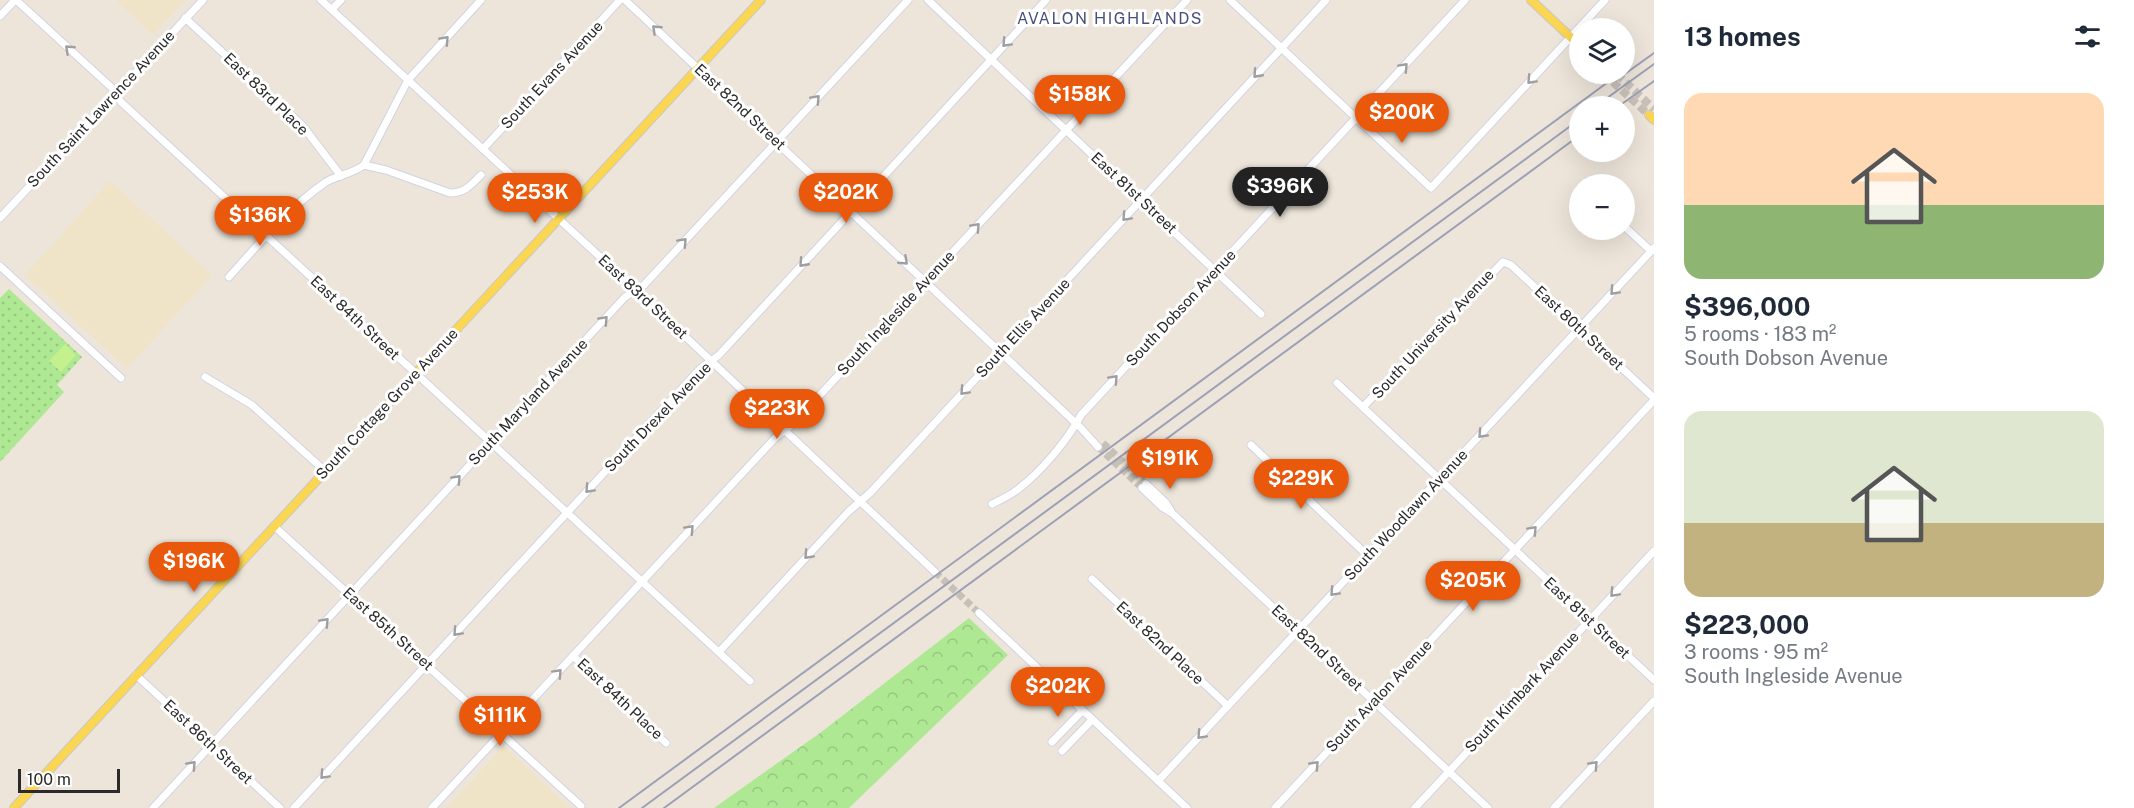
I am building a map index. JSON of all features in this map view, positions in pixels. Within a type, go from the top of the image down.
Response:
[{"type":"main road","name":"South Cottage Grove Avenue","points":[[14,808],[761,0]]},
{"type":"main road","points":[[1531,0],[1569,37]]},
{"type":"street","points":[[0,16],[16,0]]},
{"type":"street","name":"East 84th Street","points":[[16,0],[116,94],[121,102],[750,681]]},
{"type":"street","name":"South Saint Lawrence Avenue","points":[[0,218],[202,0]]},
{"type":"street","name":"East 83rd Street","points":[[321,0],[636,290],[935,572]]},
{"type":"street","points":[[332,9],[340,0]]},
{"type":"street","points":[[229,278],[266,236],[311,193],[328,181],[364,165],[408,80],[482,0]]},
{"type":"street","name":"South Evans Avenue","points":[[483,149],[620,0]]},
{"type":"street","name":"East 82nd Street","points":[[625,0],[1100,445]]},
{"type":"street","name":"South Maryland Avenue","points":[[153,808],[625,297],[644,285],[908,0]]},
{"type":"street","name":"East 81st Street","points":[[928,0],[1261,314]]},
{"type":"street","name":"South Drexel Avenue","points":[[294,808],[700,369],[719,355],[850,210],[1046,0]]},
{"type":"street","name":"South Ingleside Avenue","points":[[432,808],[775,438],[793,424],[1187,0]]},
{"type":"street","points":[[1230,0],[1431,188],[1569,39]]},
{"type":"street","name":"South Ellis Avenue","points":[[719,652],[848,512],[870,493],[1326,0]]},
{"type":"street","name":"South Dobson Avenue","points":[[992,504],[1016,491],[1030,479],[1072,433],[1081,415],[1466,0]]},
{"type":"street","points":[[1588,18],[1605,0]]},
{"type":"street","name":"East 83rd Place","points":[[185,18],[302,125],[341,176]]},
{"type":"street","points":[[364,165],[386,170],[450,193],[460,193],[468,189],[481,175]]},
{"type":"street","points":[[1635,235],[1653,250]]},
{"type":"street","name":"South Woodlawn Avenue","points":[[1158,782],[1653,250]]},
{"type":"street","name":"East 80th Street","points":[[1503,262],[1511,265],[1654,399]]},
{"type":"street","name":"South University Avenue","points":[[1363,407],[1503,262]]},
{"type":"street","points":[[0,266],[121,378]]},
{"type":"street","points":[[205,377],[252,405],[325,471]]},
{"type":"street","name":"East 81st Street","points":[[1337,383],[1654,680]]},
{"type":"street","name":"South Avalon Avenue","points":[[1275,808],[1654,399]]},
{"type":"street","points":[[1251,445],[1368,556]]},
{"type":"street","name":"East 82nd Street","points":[[1144,486],[1166,503],[1172,513],[1488,808]]},
{"type":"street","name":"East 85th Street","points":[[274,526],[581,806]]},
{"type":"street","name":"South Kimbark Avenue","points":[[1414,808],[1654,551]]},
{"type":"street","name":"East 82nd Place","points":[[1092,579],[1228,706]]},
{"type":"street","points":[[979,613],[1186,808]]},
{"type":"street","name":"East 84th Place","points":[[573,656],[666,743]]},
{"type":"street","name":"East 86th Street","points":[[136,675],[279,808]]},
{"type":"street","points":[[1554,808],[1654,701]]},
{"type":"street","points":[[1052,742],[1082,711]]},
{"type":"street","points":[[1062,751],[1092,720]]},
{"type":"shaded area","points":[[116,0],[185,0],[153,35]]},
{"type":"shaded area","points":[[110,181],[212,275],[127,368],[25,275]]},
{"type":"shaded area","points":[[504,746],[570,808],[446,808]]},
{"type":"green space","points":[[9,289],[82,357],[57,385],[64,392],[0,462],[0,298]]},
{"type":"green space","points":[[65,344],[76,355],[61,372],[49,361]]},
{"type":"green space","points":[[969,618],[1008,655],[849,808],[714,808],[820,733]]},
{"type":"tunnel","points":[[1615,84],[1649,115]]},
{"type":"tunnel","points":[[1628,84],[1654,109]]},
{"type":"tunnel","points":[[1103,443],[1146,484]]},
{"type":"tunnel","points":[[1098,447],[1142,488]]},
{"type":"tunnel","points":[[935,572],[979,613]]},
{"type":"railway","points":[[1635,67],[1654,53]]},
{"type":"railway","points":[[1610,96],[1654,64]]},
{"type":"railway","points":[[1633,96],[1654,81]]},
{"type":"railway","points":[[619,808],[1605,84]]},
{"type":"railway","points":[[642,808],[1569,127]]},
{"type":"railway","points":[[664,808],[1569,143]]},
{"type":"district","name":"AVALON HIGHLANDS","points":[[1110,18]]}]
